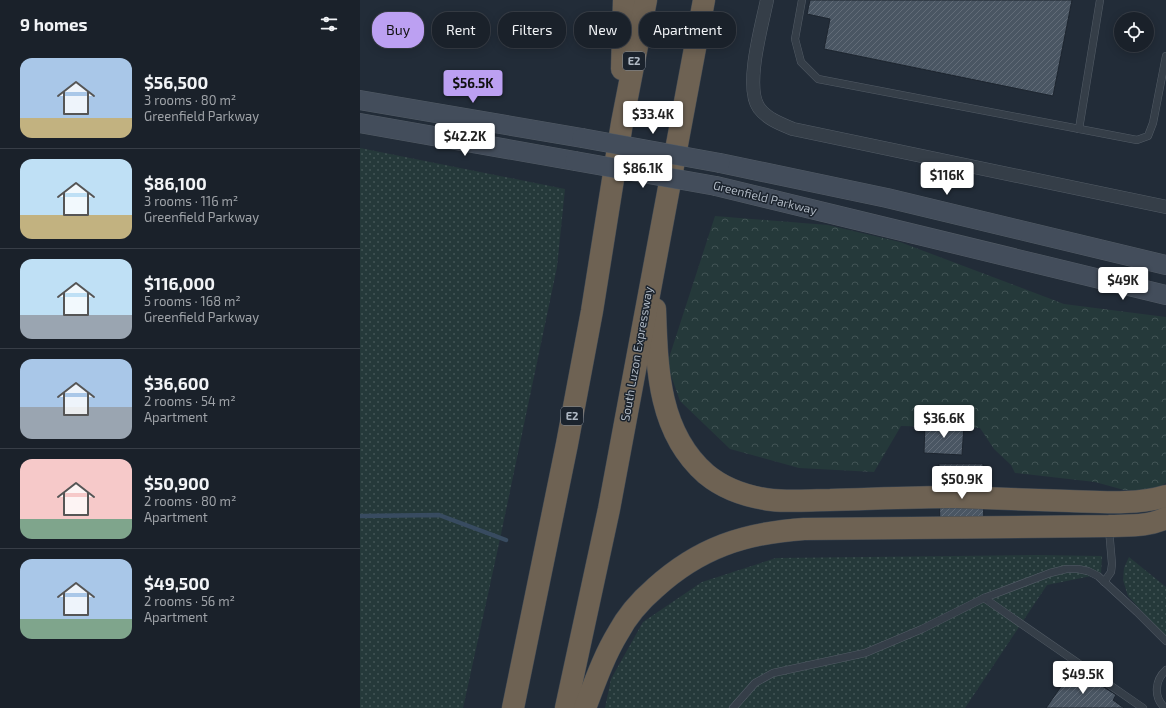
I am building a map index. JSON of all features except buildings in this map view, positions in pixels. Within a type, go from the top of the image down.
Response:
[{"type":"highway","points":[[622,122],[624,0]]},
{"type":"highway","name":"E2","points":[[513,708],[567,444],[589,326],[622,122],[646,0]]},
{"type":"highway","name":"South Luzon Expressway","points":[[566,708],[609,509],[704,0]]},
{"type":"highway","points":[[654,266],[658,370],[665,408],[676,435],[685,450],[706,473],[729,488],[756,498],[790,501],[951,497],[1105,502],[1141,501],[1166,496]]},
{"type":"highway","points":[[585,708],[610,647],[627,618],[640,602],[665,578],[681,567],[697,557],[732,541],[777,531],[804,529],[1109,526],[1145,524],[1160,521],[1166,518]]},
{"type":"main road","name":"Greenfield Parkway","points":[[360,100],[720,163],[916,204],[1166,265]]},
{"type":"main road","name":"Greenfield Parkway","points":[[360,123],[716,186],[1166,295]]},
{"type":"street","points":[[767,0],[754,66],[754,94],[759,108],[771,120],[793,129],[1166,207]]},
{"type":"lane","points":[[802,0],[795,39],[801,62],[818,79],[1137,140],[1148,136],[1153,123],[1166,56]]},
{"type":"lane","points":[[1079,129],[1100,0]]},
{"type":"lane","points":[[1104,582],[1110,572],[1112,564],[1109,526]]},
{"type":"lane","points":[[734,708],[755,683],[773,673],[865,653],[922,629],[984,598],[1050,573],[1066,569],[1088,571],[1098,576],[1138,612],[1166,641]]},
{"type":"lane","points":[[984,598],[1143,708]]},
{"type":"lane","points":[[1162,707],[1156,690],[1161,675],[1166,670]]},
{"type":"green space","points":[[360,148],[565,189],[557,267],[463,708],[360,708]]},
{"type":"green space","points":[[715,216],[828,225],[900,242],[1064,304],[1166,317],[1166,483],[1143,491],[1124,490],[1095,482],[1015,473],[1011,465],[994,449],[980,428],[901,426],[874,472],[799,468],[730,449],[680,401],[667,364]]},
{"type":"green space","points":[[1036,555],[1102,556],[1101,574],[1047,585],[965,708],[605,708],[611,679],[643,622],[702,582],[776,558]]},
{"type":"green space","points":[[1129,557],[1166,587],[1166,638],[1128,596],[1123,580],[1124,568]]},
{"type":"waterway","points":[[360,516],[439,515],[506,540]]}]
